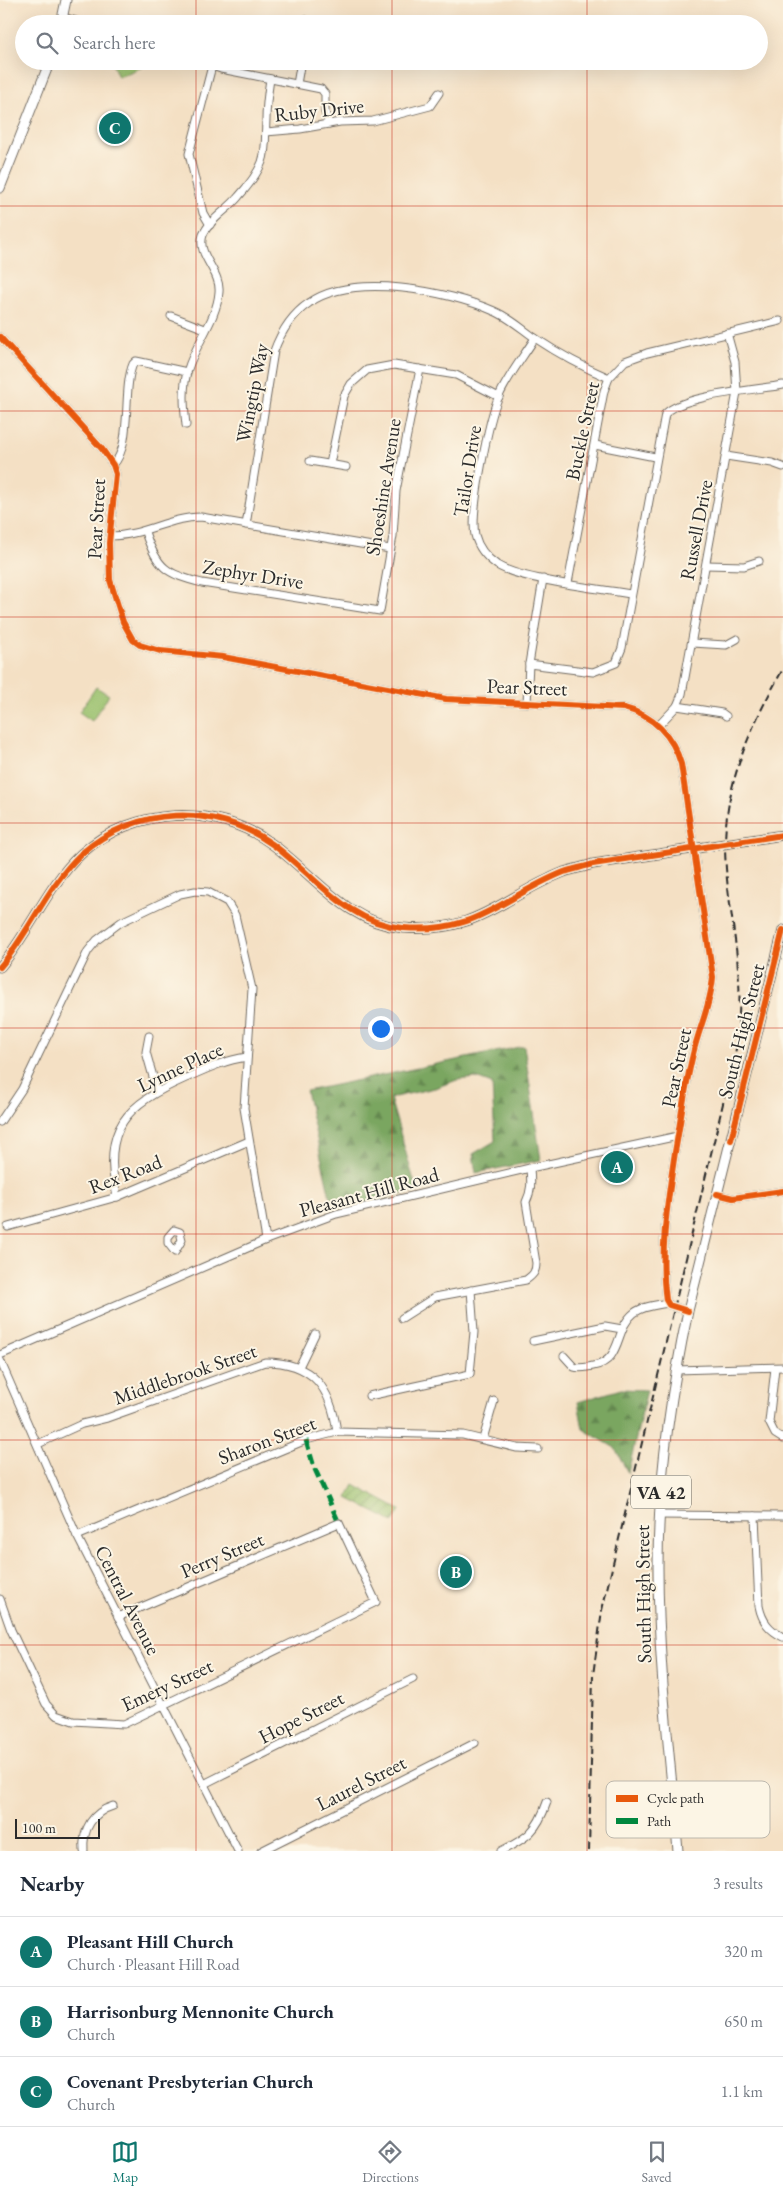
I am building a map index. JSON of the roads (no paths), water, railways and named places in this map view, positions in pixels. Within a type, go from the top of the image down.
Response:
[{"type":"main road","points":[[63,15],[66,0]]},
{"type":"main road","points":[[0,188],[46,70]]},
{"type":"main road","points":[[0,968],[58,882],[80,855],[104,836],[135,822],[163,816],[206,816],[245,828],[272,844],[342,904],[371,920],[401,928],[450,927],[483,916],[565,872],[593,864],[783,835]]},
{"type":"main road","name":"South High Street","points":[[672,1781],[660,1646],[658,1568],[659,1515],[666,1434],[676,1370],[688,1312],[783,930]]},
{"type":"main road","name":"South High Street","points":[[677,1838],[678,1851]]},
{"type":"street","points":[[186,425],[184,387],[187,372],[218,301],[220,286],[216,273],[202,246],[203,237],[210,225],[203,213],[189,154],[211,70]]},
{"type":"street","points":[[231,70],[324,90],[326,97],[325,112],[329,124]]},
{"type":"street","points":[[297,84],[299,70]]},
{"type":"street","points":[[266,132],[270,78]]},
{"type":"street","name":"Ruby Drive","points":[[210,225],[232,205],[258,170],[265,153],[266,132],[306,129],[329,124],[374,121],[430,106],[439,93]]},
{"type":"street","name":"Wingtip Way","points":[[246,525],[274,352],[281,334],[289,322],[310,302],[323,296],[349,289],[398,286],[416,289],[495,311],[585,368],[609,378]]},
{"type":"street","points":[[171,316],[205,329]]},
{"type":"street","name":"Buckle Street","points":[[568,583],[604,392],[609,378],[625,361],[647,353],[780,321]]},
{"type":"street","name":"Russell Drive","points":[[659,725],[677,706],[682,694],[726,456],[737,392],[735,362],[727,333]]},
{"type":"street","name":"Pear Street","points":[[0,337],[94,440],[113,465],[116,474],[108,564],[110,580],[123,622],[133,640],[140,645],[160,651],[223,657],[446,699],[624,708],[642,714],[659,725],[671,740],[677,752],[694,848],[713,977],[709,1002],[693,1054],[668,1204],[664,1260],[664,1289],[668,1303]]},
{"type":"street","name":"Tailor Drive","points":[[535,338],[507,380],[493,411],[476,504],[474,522],[476,536],[483,552],[500,567],[544,579],[631,594]]},
{"type":"street","points":[[113,465],[120,454],[124,438],[133,364],[136,361],[187,372]]},
{"type":"street","points":[[330,464],[344,396],[351,384],[366,370],[394,364],[456,375],[499,397]]},
{"type":"street","name":"Shoeshine Avenue","points":[[380,611],[390,549],[396,491],[420,369]]},
{"type":"street","points":[[529,664],[592,672],[616,664],[622,648],[655,457],[665,414],[671,407],[690,401],[783,385]]},
{"type":"street","points":[[594,445],[655,457]]},
{"type":"street","points":[[726,456],[772,463],[783,467]]},
{"type":"street","points":[[310,461],[346,467]]},
{"type":"street","points":[[110,536],[126,536],[145,532],[188,517],[201,517],[390,549]]},
{"type":"street","name":"Zephyr Drive","points":[[145,532],[152,550],[162,567],[180,578],[212,585],[380,611]]},
{"type":"street","points":[[706,565],[744,566],[759,561]]},
{"type":"street","points":[[527,703],[529,664],[544,579]]},
{"type":"street","points":[[692,643],[726,645],[737,639]]},
{"type":"street","points":[[677,706],[722,713],[726,716]]},
{"type":"street","points":[[0,1122],[22,1089],[88,951],[97,940],[121,922],[180,894],[195,891],[208,892],[227,902],[235,915],[252,989],[244,1108],[266,1240]]},
{"type":"street","points":[[149,1036],[146,1052],[157,1091]]},
{"type":"street","name":"Lynne Place","points":[[117,1198],[112,1175],[114,1145],[122,1123],[137,1104],[157,1091],[230,1059],[247,1057]]},
{"type":"street","name":"Pleasant Hill Road","points":[[0,1356],[266,1240],[336,1214],[530,1168],[678,1136]]},
{"type":"street","name":"Rex Road","points":[[8,1227],[117,1198],[249,1141]]},
{"type":"street","points":[[402,1318],[431,1298],[526,1280],[536,1270],[526,1211],[526,1202],[532,1183],[530,1168]]},
{"type":"street","points":[[717,1194],[733,1198],[783,1191]]},
{"type":"street","points":[[369,1396],[470,1374],[474,1332],[471,1290]]},
{"type":"street","points":[[564,1356],[574,1367],[600,1365],[609,1360],[616,1350],[622,1330],[635,1312],[642,1308],[668,1303],[688,1312]]},
{"type":"street","points":[[533,1341],[605,1326],[622,1330]]},
{"type":"street","points":[[315,1334],[299,1367],[311,1376],[330,1398],[337,1432]]},
{"type":"street","name":"Central Avenue","points":[[0,1360],[77,1536],[238,1851]]},
{"type":"street","name":"Middlebrook Street","points":[[38,1444],[82,1424],[107,1418],[258,1364],[275,1362],[299,1367]]},
{"type":"street","points":[[676,1370],[779,1368],[770,1422],[775,1434],[783,1439]]},
{"type":"street","points":[[483,1439],[494,1401]]},
{"type":"street","name":"Sharon Street","points":[[77,1536],[306,1440],[337,1432],[463,1435],[517,1448],[538,1449]]},
{"type":"street","points":[[659,1515],[783,1516]]},
{"type":"street","points":[[755,1516],[761,1617],[766,1625],[783,1637]]},
{"type":"street","name":"Perry Street","points":[[118,1617],[339,1523],[376,1602]]},
{"type":"street","name":"Emery Street","points":[[0,1600],[11,1630],[42,1696],[56,1715],[73,1721],[124,1724],[376,1602]]},
{"type":"street","name":"Hope Street","points":[[204,1784],[412,1679]]},
{"type":"street","name":"Laurel Street","points":[[261,1851],[475,1743]]},
{"type":"street","points":[[501,1851],[524,1839],[532,1832],[538,1824],[546,1802]]},
{"type":"street","points":[[84,1851],[83,1843],[90,1822],[103,1809],[114,1806]]},
{"type":"railway","points":[[589,1851],[593,1675],[602,1610],[736,1049],[739,979],[725,844],[730,797],[751,731],[783,669]]},
{"type":"place","name":"Covenant Presbyterian Church","points":[[115,128]]},
{"type":"place","name":"Pleasant Hill Church","points":[[617,1167]]},
{"type":"place","name":"Harrisonburg Mennonite Church","points":[[456,1572]]}]
